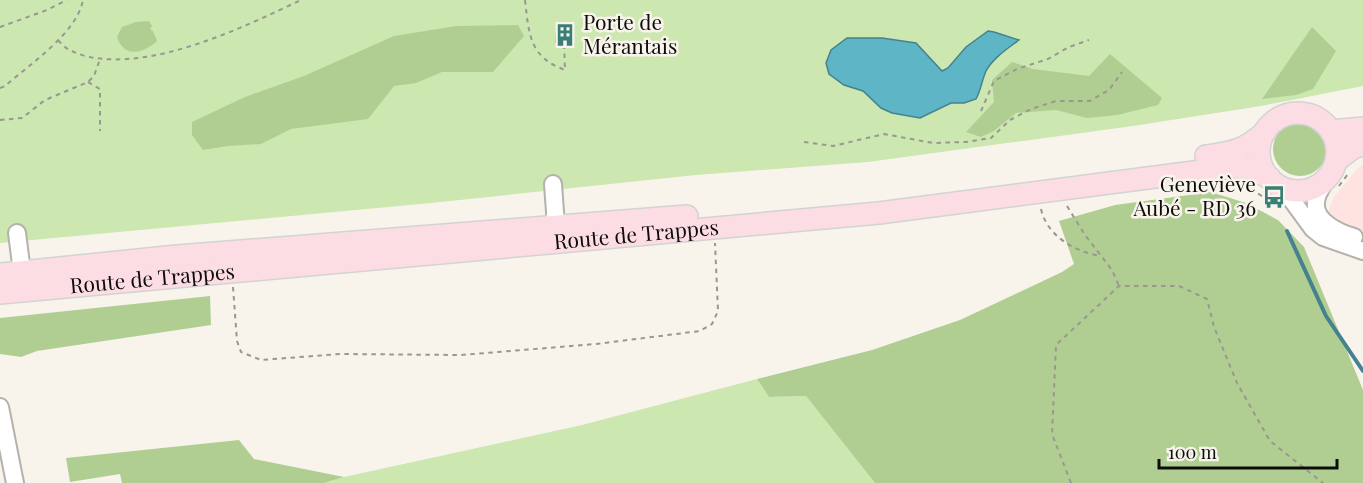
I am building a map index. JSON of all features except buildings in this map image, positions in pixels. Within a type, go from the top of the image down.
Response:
[{"type":"main road","points":[[1298,113],[1311,115],[1322,121],[1331,131],[1337,150],[1336,161],[1326,180],[1316,186],[1294,191],[1276,183],[1263,168],[1260,156],[1265,132],[1274,122],[1285,116],[1298,113]]},
{"type":"main road","points":[[1331,131],[1363,128]]},
{"type":"main road","name":"Route de Trappes","points":[[0,274],[177,256],[890,199],[1232,153],[1249,146],[1265,132]]},
{"type":"main road","points":[[1336,161],[1353,148],[1363,145]]},
{"type":"main road","name":"Route de Trappes","points":[[0,293],[879,213],[1232,167],[1249,168],[1276,183]]},
{"type":"street","points":[[1326,180],[1317,194],[1315,205],[1317,211],[1323,220],[1340,233],[1363,240]]},
{"type":"street","points":[[1276,183],[1299,209],[1313,230],[1323,237],[1363,251]]},
{"type":"street","points":[[553,184],[556,226]]},
{"type":"street","points":[[17,233],[22,272]]},
{"type":"street","points":[[0,407],[15,483]]},
{"type":"path","points":[[0,27],[47,10],[66,0]]},
{"type":"path","points":[[0,88],[58,40],[75,19],[83,0]]},
{"type":"path","points":[[58,40],[65,50],[100,59],[130,58],[193,45],[301,0]]},
{"type":"path","points":[[525,0],[529,35],[538,54],[550,65],[564,70],[564,42]]},
{"type":"path","points":[[981,111],[994,81],[1017,69],[1048,59],[1069,47],[1089,40]]},
{"type":"path","points":[[0,120],[22,118],[45,100],[88,82],[94,76],[100,59]]},
{"type":"path","points":[[804,142],[833,146],[884,134],[933,144],[991,138],[1010,120],[1031,109],[1056,101],[1090,101],[1108,90],[1122,72]]},
{"type":"path","points":[[88,82],[100,89],[100,131]]},
{"type":"path","points":[[1240,183],[1288,211],[1299,209]]},
{"type":"path","points":[[1064,200],[1085,235],[1112,270],[1119,286]]},
{"type":"path","points":[[1041,209],[1044,221],[1051,231],[1081,252],[1101,256]]},
{"type":"path","points":[[232,273],[237,341],[241,352],[261,360],[340,354],[461,355],[596,344],[700,331],[712,324],[718,311],[714,228]]},
{"type":"path","points":[[1071,483],[1052,434],[1056,345],[1119,286],[1179,286],[1207,299],[1214,327],[1237,383],[1270,441],[1307,468],[1323,483]]},
{"type":"shaded area","points":[[1363,164],[1363,234],[1352,231],[1328,212],[1334,197]]},
{"type":"green space","points":[[0,0],[1363,0],[1363,86],[1261,106],[1133,126],[868,162],[696,175],[431,203],[0,243]]},
{"type":"green space","points":[[149,21],[152,26],[150,29],[157,41],[140,51],[124,49],[117,37],[122,27],[136,22]]},
{"type":"green space","points":[[518,25],[524,36],[493,72],[442,72],[416,83],[394,86],[368,119],[291,129],[261,144],[203,150],[192,135],[192,122],[245,97],[304,76],[394,36],[456,26]]},
{"type":"green space","points":[[1312,27],[1336,51],[1313,89],[1296,95],[1262,99]]},
{"type":"green space","points":[[1110,54],[1162,98],[1158,105],[1117,115],[1087,118],[1056,110],[1016,113],[994,131],[981,137],[966,132],[994,102],[992,80],[1012,62],[1033,69],[1089,76]]},
{"type":"green space","points":[[1300,122],[1310,124],[1319,130],[1325,139],[1327,149],[1325,159],[1319,168],[1310,174],[1300,176],[1290,174],[1281,168],[1275,159],[1273,149],[1275,139],[1281,130],[1290,124]]},
{"type":"green space","points":[[1211,192],[1246,203],[1278,220],[1304,247],[1363,390],[1363,483],[875,483],[806,396],[769,397],[757,379],[872,350],[960,320],[1062,272],[1074,264],[1059,221],[1115,205]]},
{"type":"green space","points":[[210,296],[211,325],[37,351],[21,357],[0,354],[0,318]]},
{"type":"green space","points":[[757,379],[769,397],[806,396],[875,483],[324,483],[582,425]]},
{"type":"green space","points":[[239,440],[254,459],[344,477],[324,483],[122,483],[120,474],[70,482],[66,458]]},
{"type":"water","points":[[988,31],[1019,40],[989,66],[976,99],[964,103],[951,103],[920,118],[892,113],[881,108],[863,91],[844,85],[829,74],[826,63],[831,50],[847,38],[882,38],[916,43],[942,71],[948,68],[966,47]]},
{"type":"waterway","points":[[1287,231],[1326,316],[1363,371]]},
{"type":"place","name":"Porte de Mérantais","points":[[565,35]]},
{"type":"place","name":"Geneviève Aubé - RD 36","points":[[1274,197]]}]
